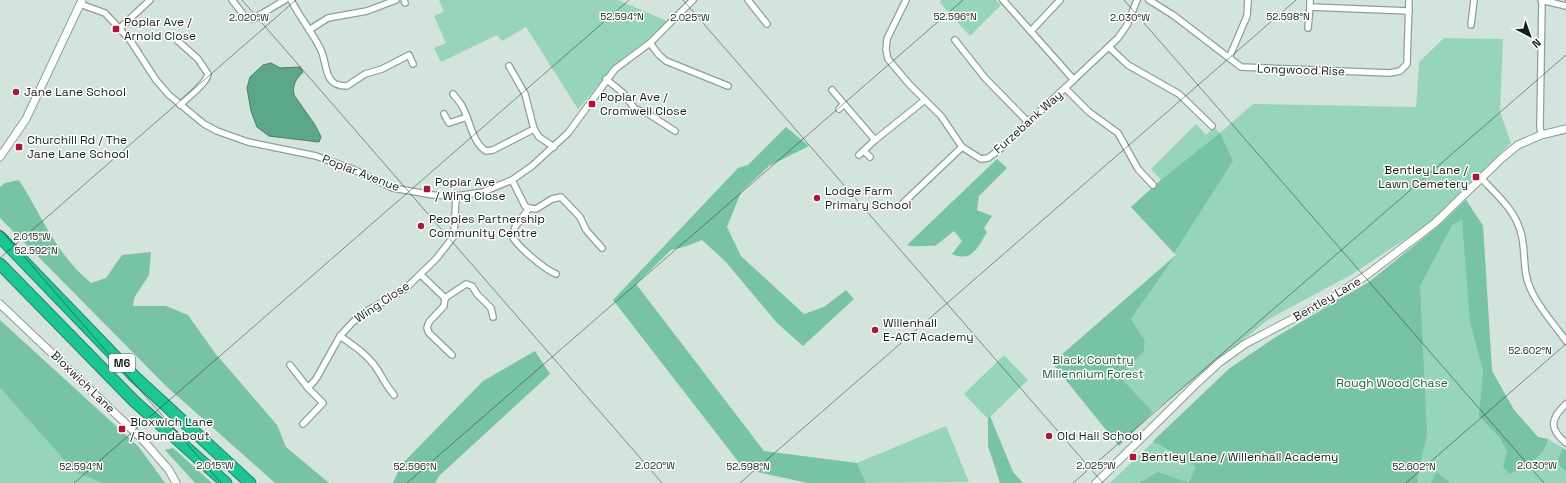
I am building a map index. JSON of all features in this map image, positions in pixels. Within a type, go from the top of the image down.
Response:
[{"type":"highway","name":"M6","points":[[0,237],[136,377],[250,483]]},
{"type":"highway","name":"M6","points":[[0,264],[134,401],[226,483]]},
{"type":"street","points":[[120,28],[150,0]]},
{"type":"street","points":[[232,0],[246,18],[253,20],[284,0]]},
{"type":"street","points":[[291,0],[300,18],[310,30],[322,53],[329,78],[341,86],[347,86],[365,74],[382,69],[409,55],[413,64]]},
{"type":"street","points":[[310,30],[328,18],[367,11],[396,0]]},
{"type":"street","name":"Poplar Avenue","points":[[81,2],[105,13],[130,40],[156,80],[169,95],[204,124],[233,138],[316,156],[352,169],[393,188],[433,195],[456,196],[483,192],[512,180],[532,166],[568,133],[606,79],[628,58],[650,43],[693,0]]},
{"type":"street","points":[[748,0],[767,24]]},
{"type":"street","name":"Furzebank Way","points":[[906,0],[887,39],[886,50],[888,60],[941,116],[962,147],[981,159],[988,158],[999,150],[1118,38],[1126,25],[1137,0]]},
{"type":"street","points":[[1002,0],[1074,80]]},
{"type":"street","points":[[1031,31],[1060,0]]},
{"type":"street","name":"Longwood Rise","points":[[1149,0],[1173,15],[1241,67],[1248,69],[1395,73],[1400,72],[1407,64],[1409,0]]},
{"type":"street","points":[[1229,58],[1247,16],[1248,0]]},
{"type":"street","points":[[1308,28],[1313,7],[1310,0]]},
{"type":"street","points":[[1470,25],[1474,0]]},
{"type":"street","points":[[1541,135],[1542,0],[1566,6]]},
{"type":"street","points":[[0,158],[26,119],[81,2]]},
{"type":"street","points":[[1313,7],[1408,11]]},
{"type":"street","points":[[955,40],[985,78],[1029,123]]},
{"type":"street","points":[[178,41],[198,59],[208,74],[204,83],[191,93],[180,105]]},
{"type":"street","points":[[650,43],[659,55],[666,60],[728,86]]},
{"type":"street","points":[[1109,47],[1128,65],[1180,94],[1212,126]]},
{"type":"street","points":[[509,66],[525,94],[534,129],[539,137],[554,147]]},
{"type":"street","points":[[606,79],[623,93],[635,109],[647,113],[675,131]]},
{"type":"street","points":[[1065,88],[1089,112],[1118,134],[1138,169],[1153,185]]},
{"type":"street","points":[[832,90],[875,140]]},
{"type":"street","points":[[453,94],[462,105],[472,132],[480,145],[486,151],[493,150],[534,129]]},
{"type":"street","points":[[859,155],[875,140],[925,100]]},
{"type":"street","points":[[839,109],[844,104]]},
{"type":"street","points":[[444,114],[450,123],[467,116]]},
{"type":"street","name":"Bentley Lane","points":[[1096,483],[1220,362],[1245,344],[1334,297],[1357,282],[1435,223],[1518,145],[1541,135],[1566,129]]},
{"type":"street","points":[[900,206],[962,147]]},
{"type":"street","points":[[864,151],[870,157]]},
{"type":"street","points":[[1482,178],[1514,217],[1521,233],[1526,272],[1531,291],[1566,341]]},
{"type":"street","points":[[512,180],[525,206],[529,208],[536,209],[552,199],[561,197],[580,217],[586,230],[602,248]]},
{"type":"street","name":"Wing Close","points":[[308,388],[316,378],[340,336],[362,314],[405,290],[421,275],[454,236],[456,196]]},
{"type":"street","points":[[529,208],[515,227],[512,236],[524,251],[556,274]]},
{"type":"street","points":[[421,275],[445,298]]},
{"type":"street","points":[[452,355],[429,333],[427,328],[429,322],[444,306],[445,298],[466,284],[472,286],[477,294],[491,308],[493,317]]},
{"type":"street","name":"Bloxwich Lane","points":[[0,304],[142,439],[169,470],[176,483]]},
{"type":"street","points":[[340,336],[369,359],[377,369],[382,380],[394,395]]},
{"type":"street","points":[[290,365],[308,388],[323,403],[303,424]]},
{"type":"street","points":[[1566,404],[1554,419],[1554,429],[1566,443]]},
{"type":"green space","points":[[439,0],[618,0],[667,21],[661,29],[618,62],[578,109],[526,27],[502,41],[497,35],[441,62],[434,48],[446,43],[434,16],[444,12]]},
{"type":"green space","points":[[941,0],[996,0],[1001,5],[970,36],[940,3]]},
{"type":"green space","points":[[1444,38],[1503,39],[1500,112],[1511,143],[1428,224],[1351,275],[1269,319],[1153,412],[1120,377],[1144,351],[1145,341],[1131,319],[1176,255],[1131,207],[1161,180],[1151,169],[1196,124],[1206,135],[1214,127],[1220,133],[1253,104],[1416,107],[1419,62]]},
{"type":"green space","points":[[786,127],[809,146],[769,166],[741,192],[727,227],[741,256],[804,314],[824,307],[846,290],[854,299],[803,346],[777,323],[725,261],[702,240],[671,250],[636,284],[764,451],[857,463],[866,483],[808,483],[744,469],[613,300],[738,168],[748,165]]},
{"type":"green space","points":[[1220,133],[1233,161],[1174,253],[1131,207],[1161,180]]},
{"type":"green space","points":[[997,159],[1007,168],[979,196],[977,210],[992,216],[984,228],[987,232],[974,252],[965,256],[952,254],[962,241],[954,231],[935,246],[907,245]]},
{"type":"green space","points":[[19,180],[59,248],[68,260],[91,283],[106,278],[122,255],[151,252],[149,275],[134,298],[133,306],[166,306],[188,315],[215,353],[277,425],[286,447],[329,483],[275,483],[167,387],[0,218],[0,187],[5,183]]},
{"type":"green space","name":"Rough Wood Chase","points":[[1466,200],[1483,226],[1492,371],[1514,410],[1538,437],[1548,439],[1566,450],[1566,483],[1110,483],[1230,368],[1276,337],[1369,282],[1441,224]]},
{"type":"green space","name":"Rough Wood Chase","points":[[1466,200],[1483,226],[1492,371],[1514,410],[1538,437],[1548,439],[1546,446],[1538,457],[1527,465],[1509,474],[1503,467],[1507,451],[1500,438],[1479,416],[1483,371],[1470,322],[1462,220],[1452,225],[1420,286],[1427,435],[1417,477],[1418,483],[1189,483],[1196,466],[1153,441],[1230,368],[1276,337],[1369,282],[1441,224]]},
{"type":"green space","name":"Black Country Millennium Forest","points":[[1176,255],[1131,319],[1145,341],[1144,351],[1120,377],[1153,412],[1119,446],[1052,363]]},
{"type":"green space","points":[[0,320],[139,447],[165,483],[102,483],[75,472],[0,388]]},
{"type":"green space","points":[[535,351],[550,374],[439,476],[435,483],[393,483],[401,465],[483,381]]},
{"type":"green space","points":[[1004,355],[1028,380],[988,419],[964,394]]},
{"type":"green space","points":[[0,388],[75,472],[102,483],[0,483]]},
{"type":"green space","points":[[990,416],[1013,472],[1023,483],[1000,483],[988,446],[988,419]]},
{"type":"green space","points":[[946,426],[969,482],[866,483],[857,463]]},
{"type":"green space","points":[[173,448],[212,483],[195,483],[165,450]]},
{"type":"green space","points":[[1563,448],[1566,450],[1566,471],[1560,466],[1558,459]]},
{"type":"green space","points":[[1158,472],[1189,483],[1139,483]]},
{"type":"green space","points":[[1437,472],[1450,483],[1431,483]]},
{"type":"shaded area","points":[[271,63],[280,68],[300,67],[303,72],[295,82],[294,95],[315,125],[321,137],[319,142],[269,136],[257,127],[251,111],[247,88],[250,77],[263,65]]},
{"type":"place","name":"Poplar Ave / Arnold Close","points":[[116,29]]},
{"type":"place","name":"Jane Lane School","points":[[16,92]]},
{"type":"place","name":"Poplar Ave / Cromwell Close","points":[[592,104]]},
{"type":"place","name":"Churchill Rd / The Jane Lane School","points":[[19,147]]},
{"type":"place","name":"Bentley Lane / Lawn Cemetery","points":[[1476,177]]},
{"type":"place","name":"Poplar Ave / Wing Close","points":[[427,189]]},
{"type":"place","name":"Lodge Farm Primary School","points":[[817,198]]},
{"type":"place","name":"Peoples Partnership Community Centre","points":[[421,226]]},
{"type":"place","name":"Willenhall E-ACT Academy","points":[[875,330]]},
{"type":"place","name":"Bloxwich Lane / Roundabout","points":[[122,429]]},
{"type":"place","name":"Old Hall School","points":[[1049,436]]},
{"type":"place","name":"Bentley Lane / Willenhall Academy","points":[[1133,457]]}]
